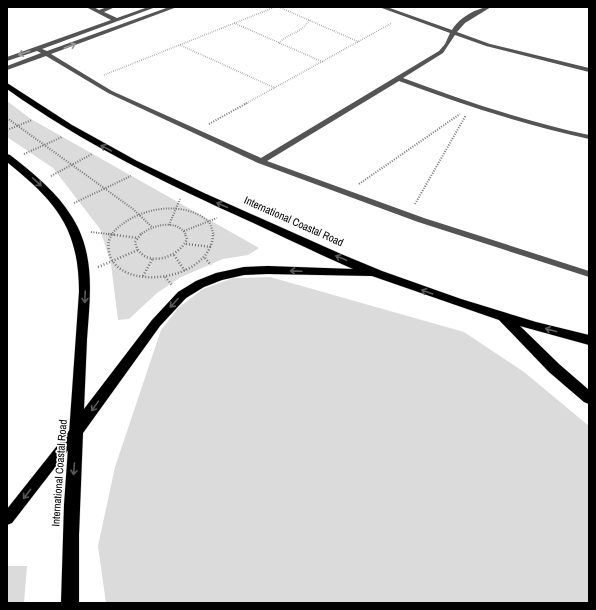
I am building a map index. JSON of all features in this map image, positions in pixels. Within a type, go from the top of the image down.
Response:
[{"type":"highway","name":"International Coastal Road","points":[[7,85],[76,131],[146,169],[184,188],[377,274],[447,299],[589,340]]},
{"type":"highway","name":"International Coastal Road","points":[[9,158],[38,182],[52,196],[61,209],[74,230],[81,250],[85,271],[86,298],[81,343],[70,532],[70,603]]},
{"type":"highway","points":[[77,430],[156,323],[182,295],[200,284],[220,276],[244,271],[268,270],[377,274]]},
{"type":"highway","points":[[502,316],[554,368],[589,398]]},
{"type":"main road","points":[[7,519],[77,430]]},
{"type":"street","points":[[89,7],[116,20]]},
{"type":"street","points":[[99,12],[112,7]]},
{"type":"street","points":[[7,59],[153,7]]},
{"type":"street","points":[[7,68],[174,7]]},
{"type":"street","points":[[382,7],[488,45],[589,70]]},
{"type":"street","points":[[260,161],[440,52],[449,43],[461,22],[488,7]]},
{"type":"street","points":[[37,48],[110,92],[193,132],[260,161],[408,216],[589,274]]},
{"type":"street","points":[[398,78],[472,106],[510,118],[589,137]]},
{"type":"path","points":[[90,80],[274,7]]},
{"type":"path","points":[[279,7],[359,42]]},
{"type":"path","points":[[193,132],[323,62],[404,15]]},
{"type":"path","points":[[279,43],[285,37],[307,26],[309,20]]},
{"type":"path","points":[[234,23],[323,62]]},
{"type":"path","points":[[179,45],[275,88]]},
{"type":"path","points":[[346,194],[472,106]]},
{"type":"path","points":[[408,216],[472,106]]},
{"type":"path","points":[[7,130],[47,113]]},
{"type":"path","points":[[7,118],[105,188],[152,227]]},
{"type":"path","points":[[9,158],[76,131]]},
{"type":"path","points":[[38,182],[105,148]]},
{"type":"path","points":[[61,209],[146,169]]},
{"type":"path","points":[[169,225],[184,188]]},
{"type":"path","points":[[176,208],[191,211],[208,222],[214,234],[212,247],[205,258],[185,271],[164,276],[144,276],[122,269],[113,261],[108,248],[112,235],[119,225],[138,214],[157,209],[176,208]]},
{"type":"path","points":[[184,231],[236,211]]},
{"type":"path","points":[[169,225],[180,228],[184,231],[186,235],[186,244],[182,250],[174,255],[153,258],[144,255],[138,250],[136,242],[143,231],[152,227],[169,225]]},
{"type":"path","points":[[74,230],[138,238]]},
{"type":"path","points":[[186,244],[212,247]]},
{"type":"path","points":[[85,271],[138,250]]},
{"type":"path","points":[[174,255],[185,271]]},
{"type":"path","points":[[144,276],[153,258]]},
{"type":"shaded area","points":[[7,101],[31,119],[259,248],[248,255],[223,259],[181,277],[157,293],[129,319],[118,320],[111,264],[100,229],[53,168],[7,137]]},
{"type":"shaded area","points":[[270,277],[464,332],[524,372],[589,426],[589,603],[106,603],[98,546],[115,467],[161,330],[178,308],[203,289],[233,278]]},
{"type":"shaded area","points":[[7,566],[27,566],[24,603],[7,603]]}]
